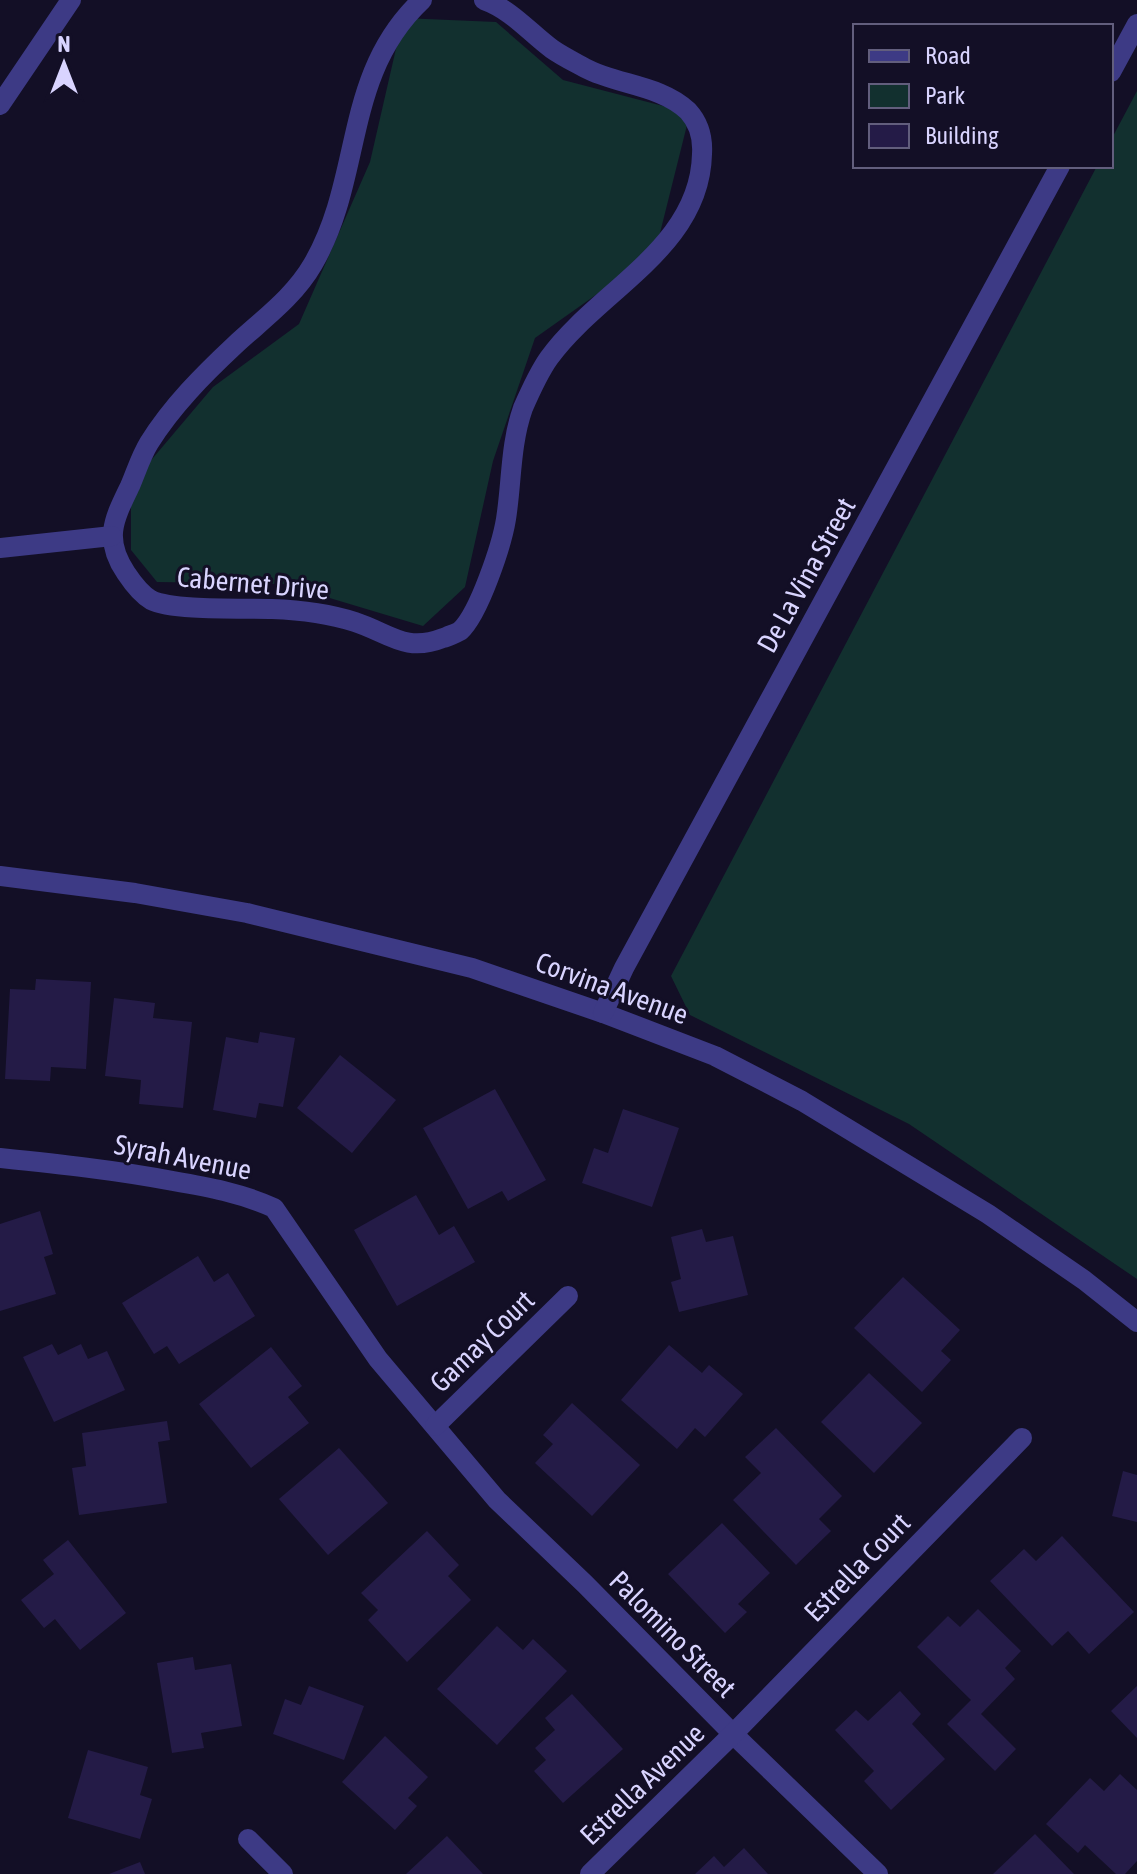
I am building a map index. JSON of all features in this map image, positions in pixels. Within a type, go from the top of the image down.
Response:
[{"type":"street","points":[[0,105],[71,0]]},
{"type":"street","points":[[0,548],[112,536],[117,512],[148,445],[175,408],[209,370],[288,299],[312,267],[336,215],[373,70],[403,18],[422,0]]},
{"type":"street","name":"Cabernet Drive","points":[[112,536],[115,557],[131,581],[148,599],[173,606],[308,611],[357,622],[411,645],[436,641],[460,631],[493,568],[506,519],[512,451],[524,408],[548,360],[588,315],[670,237],[694,199],[702,168],[703,137],[690,113],[670,98],[590,71],[552,48],[496,4],[484,0]]},
{"type":"street","points":[[1113,68],[1137,24]]},
{"type":"street","name":"De La Vina Street","points":[[603,1013],[1059,168]]},
{"type":"street","name":"Corvina Avenue","points":[[0,876],[135,893],[247,913],[472,968],[715,1056],[816,1109],[988,1214],[1084,1280],[1137,1322]]},
{"type":"street","name":"Syrah Avenue","points":[[0,1158],[117,1171],[219,1189],[274,1208],[378,1359],[435,1426]]},
{"type":"street","name":"Gamay Court","points":[[435,1426],[568,1296]]},
{"type":"street","name":"Palomino Street","points":[[435,1426],[497,1500],[878,1874]]},
{"type":"street","name":"Estrella Court","points":[[733,1734],[1022,1438]]},
{"type":"street","name":"Estrella Avenue","points":[[590,1874],[733,1734]]},
{"type":"street","points":[[248,1839],[283,1874]]},
{"type":"green space","points":[[403,18],[496,22],[563,80],[690,113],[655,253],[535,338],[493,461],[465,587],[423,626],[283,584],[157,582],[131,550],[131,484],[213,387],[299,324],[370,162]]},
{"type":"green space","points":[[1137,91],[1137,1279],[909,1124],[690,1015],[671,976],[1096,168],[1113,168],[1113,136]]},
{"type":"building","points":[[36,979],[91,982],[86,1069],[51,1067],[50,1081],[5,1079],[10,989],[35,990]]},
{"type":"building","points":[[114,998],[155,1003],[153,1018],[192,1022],[183,1108],[139,1104],[141,1080],[105,1076]]},
{"type":"building","points":[[260,1032],[295,1038],[283,1107],[259,1103],[256,1118],[213,1110],[226,1037],[258,1043]]},
{"type":"building","points":[[340,1055],[396,1100],[352,1153],[297,1108]]},
{"type":"building","points":[[495,1089],[546,1180],[508,1201],[502,1191],[468,1209],[423,1128]]},
{"type":"building","points":[[623,1109],[679,1128],[652,1207],[582,1183],[594,1148],[608,1153]]},
{"type":"building","points":[[416,1195],[439,1235],[454,1226],[475,1262],[397,1306],[354,1230]]},
{"type":"building","points":[[40,1211],[53,1254],[44,1257],[56,1294],[0,1311],[0,1224]]},
{"type":"building","points":[[702,1229],[706,1242],[733,1236],[748,1295],[679,1312],[671,1282],[681,1279],[671,1237]]},
{"type":"building","points":[[198,1256],[214,1282],[228,1273],[255,1316],[179,1364],[167,1346],[154,1354],[122,1303]]},
{"type":"building","points":[[903,1277],[960,1330],[941,1351],[951,1360],[922,1392],[854,1328]]},
{"type":"building","points":[[52,1344],[58,1355],[81,1344],[88,1359],[107,1351],[125,1390],[54,1422],[23,1357]]},
{"type":"building","points":[[669,1345],[702,1373],[709,1365],[743,1394],[705,1437],[695,1428],[677,1449],[621,1400]]},
{"type":"building","points":[[271,1347],[302,1386],[288,1397],[309,1423],[251,1468],[199,1404]]},
{"type":"building","points":[[869,1373],[922,1423],[874,1473],[821,1422]]},
{"type":"building","points":[[572,1403],[640,1465],[592,1516],[535,1463],[553,1444],[543,1435]]},
{"type":"building","points":[[167,1421],[170,1440],[158,1442],[167,1503],[79,1515],[72,1468],[86,1466],[82,1433]]},
{"type":"building","points":[[776,1428],[842,1496],[819,1519],[831,1531],[796,1565],[733,1500],[761,1473],[745,1457]]},
{"type":"building","points":[[339,1448],[388,1503],[328,1555],[279,1499]]},
{"type":"building","points":[[1123,1471],[1137,1475],[1137,1522],[1112,1516]]},
{"type":"building","points":[[722,1523],[770,1573],[738,1604],[747,1612],[725,1633],[668,1574]]},
{"type":"building","points":[[427,1531],[459,1565],[448,1576],[471,1600],[407,1662],[368,1620],[378,1610],[361,1593]]},
{"type":"building","points":[[1062,1536],[1134,1612],[1089,1654],[1068,1631],[1052,1646],[990,1581],[1024,1549],[1036,1561]]},
{"type":"building","points":[[68,1540],[126,1613],[80,1650],[55,1619],[44,1628],[21,1600],[54,1574],[43,1560]]},
{"type":"building","points":[[978,1609],[1021,1651],[1005,1668],[1015,1679],[981,1714],[1016,1749],[995,1771],[947,1724],[971,1700],[917,1647],[948,1616],[960,1627]]},
{"type":"building","points":[[497,1626],[523,1650],[533,1639],[567,1671],[497,1745],[437,1689]]},
{"type":"building","points":[[193,1657],[195,1670],[231,1664],[242,1726],[201,1733],[204,1748],[172,1753],[157,1663]]},
{"type":"building","points":[[309,1686],[364,1706],[344,1760],[273,1734],[285,1699],[301,1705]]},
{"type":"building","points":[[1137,1686],[1137,1738],[1111,1711]]},
{"type":"building","points":[[900,1691],[921,1714],[912,1724],[945,1759],[891,1810],[864,1781],[874,1771],[835,1730],[856,1710],[868,1721]]},
{"type":"building","points":[[572,1694],[623,1749],[563,1803],[534,1771],[546,1760],[535,1748],[555,1730],[545,1718]]},
{"type":"building","points":[[385,1736],[428,1777],[408,1798],[417,1806],[395,1830],[342,1782]]},
{"type":"building","points":[[88,1750],[148,1767],[140,1795],[152,1799],[140,1839],[68,1818]]},
{"type":"building","points":[[1120,1774],[1137,1790],[1137,1861],[1125,1874],[1116,1874],[1085,1845],[1078,1853],[1046,1824],[1090,1778],[1104,1791]]},
{"type":"building","points":[[1035,1834],[1074,1874],[993,1874]]},
{"type":"building","points":[[447,1836],[483,1874],[406,1874]]},
{"type":"building","points":[[744,1848],[768,1874],[695,1874],[714,1856],[724,1867]]},
{"type":"building","points":[[140,1862],[145,1874],[109,1874]]}]
